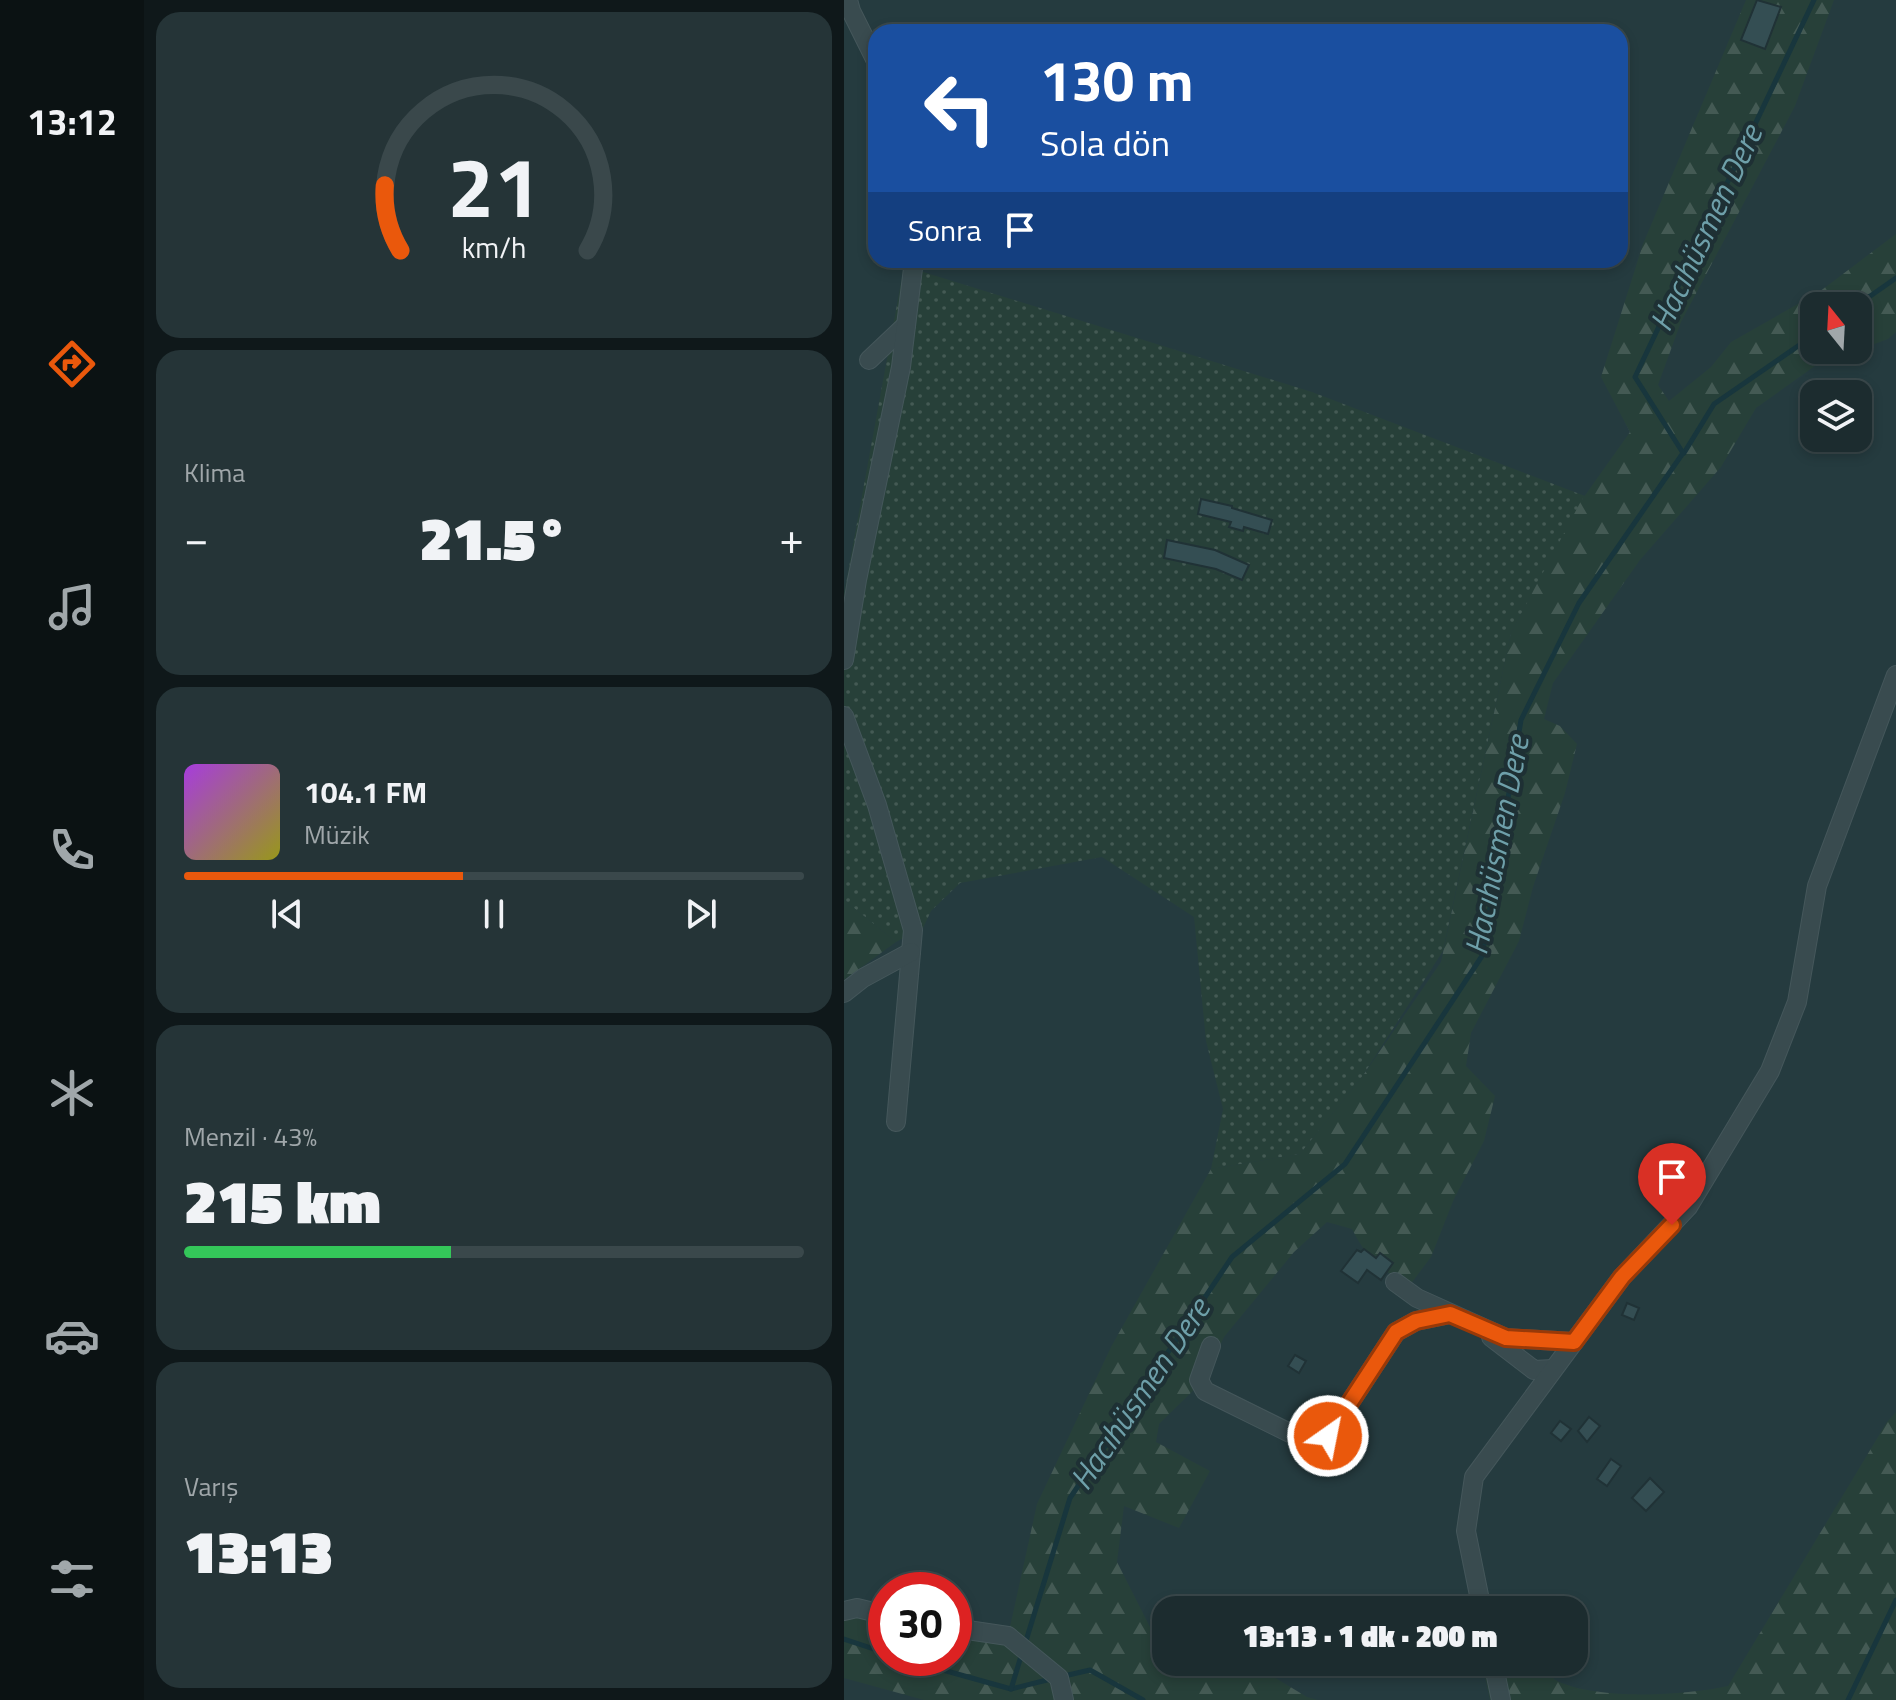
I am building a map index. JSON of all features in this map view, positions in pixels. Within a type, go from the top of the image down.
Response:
[{"type":"street","points":[[848,0],[868,44]]},
{"type":"street","points":[[844,660],[857,580],[901,367],[913,268]]},
{"type":"street","points":[[869,360],[906,325]]},
{"type":"street","points":[[1479,1596],[1466,1531],[1474,1477],[1622,1277],[1688,1207],[1770,1071],[1797,1002],[1817,886],[1896,675]]},
{"type":"street","points":[[844,716],[877,805],[913,930],[896,1122]]},
{"type":"street","points":[[844,993],[863,978],[911,952]]},
{"type":"street","points":[[1395,1282],[1417,1298],[1506,1338],[1574,1342]]},
{"type":"street","points":[[1211,1346],[1199,1380],[1205,1391],[1312,1444],[1328,1436],[1396,1332],[1416,1321],[1450,1314]]},
{"type":"street","points":[[1477,1326],[1534,1370],[1553,1369]]},
{"type":"street","points":[[1520,1338],[1553,1369]]},
{"type":"street","points":[[844,1611],[857,1608],[868,1611]]},
{"type":"street","points":[[972,1631],[1008,1636],[1059,1678],[1064,1700]]},
{"type":"street","points":[[1496,1676],[1501,1700]]},
{"type":"green space","points":[[1746,0],[1834,0],[1795,106],[1681,322],[1658,385],[1669,401],[1711,367],[1731,342],[1800,303],[1800,364],[1820,364],[1756,408],[1721,467],[1640,560],[1553,683],[1544,719],[1560,726],[1577,744],[1519,941],[1471,1033],[1466,1066],[1495,1096],[1484,1141],[1454,1199],[1431,1257],[1410,1285],[1376,1263],[1352,1229],[1327,1222],[1294,1252],[1224,1337],[1202,1382],[1159,1424],[1156,1442],[1210,1471],[1179,1528],[1124,1506],[1117,1562],[1152,1628],[1152,1676],[1272,1676],[1307,1697],[1318,1700],[924,1700],[844,1678],[844,1611],[868,1613],[868,1676],[972,1676],[972,1629],[1008,1636],[1037,1504],[1111,1347],[1211,1169],[1300,1154],[1362,1077],[1441,962],[1511,633],[1581,501],[1630,432],[1601,377],[1643,244]]},
{"type":"green space","points":[[1896,234],[1896,332],[1872,345],[1872,292],[1819,292]]},
{"type":"green space","points":[[904,268],[1312,392],[1585,496],[1511,633],[1443,951],[1362,1077],[1300,1154],[1211,1169],[1223,1109],[1206,1041],[1194,917],[1102,857],[960,883],[931,911],[923,928],[896,942],[844,900],[844,594]]},
{"type":"green space","points":[[844,900],[896,942],[844,980]]},
{"type":"green space","points":[[1896,1412],[1896,1700],[1490,1700],[1485,1676],[1551,1676],[1574,1687],[1617,1694],[1664,1694],[1728,1686],[1887,1422]]},
{"type":"building","points":[[1757,0],[1781,7],[1765,49],[1741,40]]},
{"type":"building","points":[[1201,499],[1272,520],[1268,534],[1244,527],[1243,531],[1229,527],[1231,522],[1198,514]]},
{"type":"building","points":[[1167,540],[1215,550],[1249,565],[1242,580],[1216,569],[1164,558]]},
{"type":"building","points":[[1364,1249],[1376,1258],[1380,1253],[1393,1263],[1381,1280],[1367,1270],[1358,1283],[1341,1271],[1357,1250],[1361,1252]]},
{"type":"building","points":[[1627,1303],[1639,1308],[1634,1320],[1622,1315]]},
{"type":"building","points":[[1295,1355],[1306,1361],[1299,1373],[1288,1366]]},
{"type":"building","points":[[1589,1417],[1600,1426],[1587,1442],[1578,1431]]},
{"type":"building","points":[[1560,1421],[1571,1429],[1561,1441],[1551,1433]]},
{"type":"building","points":[[1611,1459],[1621,1466],[1607,1486],[1597,1479]]},
{"type":"building","points":[[1650,1478],[1664,1492],[1646,1511],[1632,1498]]},
{"type":"waterway","name":"Hacıhüsmen Dere","points":[[1025,1644],[1070,1498],[1232,1257],[1345,1164],[1482,956],[1521,720],[1579,603],[1683,453],[1635,377],[1814,0]]},
{"type":"waterway","points":[[1872,295],[1896,278]]},
{"type":"waterway","points":[[1684,453],[1714,404],[1800,345]]},
{"type":"waterway","points":[[1848,1700],[1896,1600]]},
{"type":"waterway","points":[[844,1639],[868,1647]]},
{"type":"waterway","name":"Hacıhüsmen Dere","points":[[1011,1689],[1022,1653]]},
{"type":"waterway","points":[[1064,1676],[1090,1670],[1143,1700]]},
{"type":"waterway","points":[[964,1676],[1011,1689],[1051,1679]]},
{"type":"route","points":[[1328,1436],[1396,1332],[1416,1321],[1450,1314],[1506,1338],[1574,1342],[1622,1277],[1672,1225]]}]
